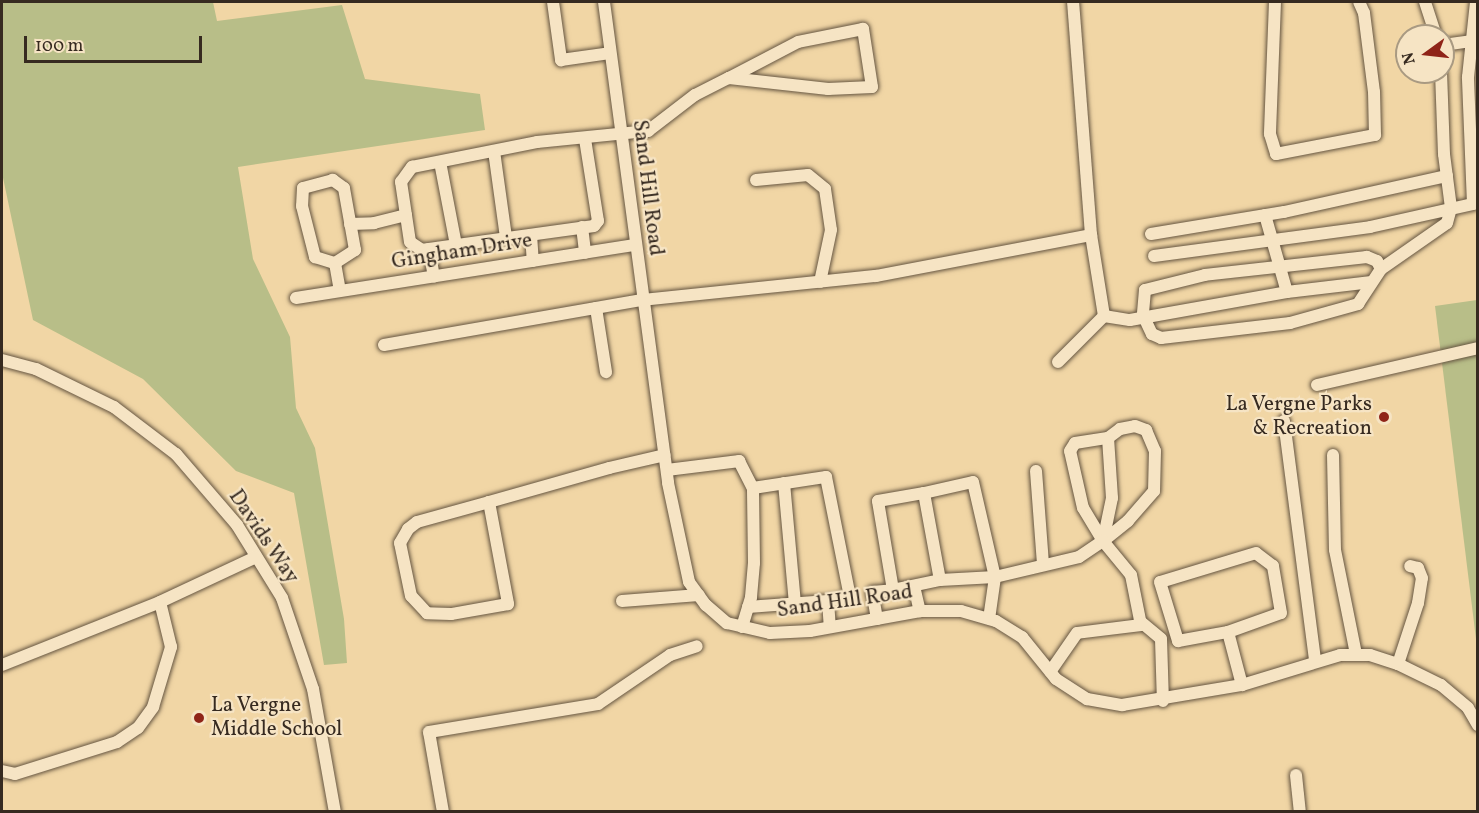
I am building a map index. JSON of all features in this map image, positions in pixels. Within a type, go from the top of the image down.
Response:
[{"type":"street","points":[[553,2],[561,60],[610,53]]},
{"type":"street","name":"Sand Hill Road","points":[[604,2],[664,455],[689,582],[727,623],[770,633],[830,627],[920,611],[961,611],[989,619],[1022,637],[1050,672],[1087,699],[1122,705],[1163,701],[1242,685],[1315,661],[1356,654],[1398,664],[1455,696],[1478,725]]},
{"type":"street","points":[[1073,2],[1091,235],[1104,316]]},
{"type":"street","points":[[1275,2],[1270,134],[1276,154],[1375,135],[1374,92],[1359,2]]},
{"type":"street","points":[[1425,2],[1432,24]]},
{"type":"street","points":[[1154,256],[1370,226],[1475,203],[1468,76],[1476,2]]},
{"type":"street","points":[[585,138],[598,221],[582,227],[422,250],[410,242],[401,182],[412,167],[494,151],[585,138],[621,136],[648,131],[695,95],[798,42],[863,29],[872,87],[828,89],[729,78]]},
{"type":"street","points":[[1455,43],[1473,41]]},
{"type":"street","points":[[1380,269],[1377,261],[1367,257],[1281,264],[1154,285],[1145,290],[1143,315],[1152,334],[1161,338],[1290,322],[1358,304],[1380,269],[1430,238],[1447,223],[1451,208],[1442,84]]},
{"type":"street","points":[[494,151],[506,238]]},
{"type":"street","points":[[440,162],[456,245]]},
{"type":"street","points":[[756,180],[808,175],[825,189],[831,230],[820,282]]},
{"type":"street","points":[[1150,234],[1265,215],[1447,177]]},
{"type":"street","points":[[333,180],[344,188],[355,250],[335,263],[315,257],[302,206],[303,188],[333,180]]},
{"type":"street","points":[[351,224],[374,223],[406,214]]},
{"type":"street","points":[[1265,215],[1281,264],[1287,292]]},
{"type":"street","points":[[582,227],[585,253]]},
{"type":"street","points":[[531,235],[533,261]]},
{"type":"street","points":[[384,345],[642,300],[876,276],[1091,235]]},
{"type":"street","name":"Gingham Drive","points":[[296,298],[635,245]]},
{"type":"street","points":[[429,249],[434,277]]},
{"type":"street","points":[[335,263],[340,291]]},
{"type":"street","points":[[1104,316],[1130,320],[1143,315],[1287,292],[1371,282]]},
{"type":"street","points":[[596,308],[606,372]]},
{"type":"street","points":[[1058,362],[1104,316]]},
{"type":"street","points":[[1317,385],[1478,348]]},
{"type":"street","name":"Davids Way","points":[[2,360],[36,369],[114,407],[176,454],[237,525],[282,598],[313,689],[335,812]]},
{"type":"street","points":[[1284,421],[1315,661]]},
{"type":"street","points":[[876,618],[872,592],[940,580],[995,577],[1079,557],[1102,541],[1128,521],[1155,491],[1155,451],[1146,430],[1135,426],[1120,429],[1108,438],[1075,442],[1070,451],[1083,508],[1102,541],[1131,575],[1141,622],[1161,639],[1163,701]]},
{"type":"street","points":[[1102,541],[1112,498],[1108,438]]},
{"type":"street","points":[[489,502],[508,604],[451,614],[427,613],[411,596],[403,570],[400,543],[417,522],[489,502],[664,455]]},
{"type":"street","points":[[1333,455],[1335,550],[1356,654]]},
{"type":"street","points":[[667,470],[739,461],[753,488],[754,562],[748,607],[742,627]]},
{"type":"street","points":[[1036,471],[1043,566]]},
{"type":"street","points":[[748,607],[828,601],[850,597],[826,477],[753,488]]},
{"type":"street","points":[[893,590],[878,501],[973,482],[995,577],[989,619]]},
{"type":"street","points":[[784,483],[795,604]]},
{"type":"street","points":[[924,493],[940,580]]},
{"type":"street","points":[[1256,554],[1272,566],[1281,613],[1228,632],[1178,641],[1160,582],[1256,554]]},
{"type":"street","points":[[2,664],[160,602],[256,557]]},
{"type":"street","points":[[1398,664],[1418,603],[1422,578],[1418,568],[1410,566]]},
{"type":"street","points":[[914,586],[920,611]]},
{"type":"street","points":[[622,601],[699,595]]},
{"type":"street","points":[[828,601],[830,627]]},
{"type":"street","points":[[2,771],[15,774],[117,742],[138,728],[153,706],[171,647],[160,602]]},
{"type":"street","points":[[1050,672],[1077,633],[1142,625],[1141,622]]},
{"type":"street","points":[[1228,632],[1242,685]]},
{"type":"street","points":[[443,812],[429,732],[598,704],[670,656],[697,646]]},
{"type":"street","points":[[1296,775],[1300,812]]},
{"type":"green space","points":[[2,2],[213,2],[217,21],[342,5],[365,79],[480,94],[485,130],[238,167],[253,259],[290,337],[296,408],[315,448],[344,619],[347,663],[324,665],[294,493],[236,471],[143,379],[33,320],[2,173]]},
{"type":"green space","points":[[1477,300],[1477,647],[1435,306]]},
{"type":"place","name":"La Vergne Parks & Recreation","points":[[1384,417]]},
{"type":"place","name":"La Vergne Middle School","points":[[199,718]]}]
